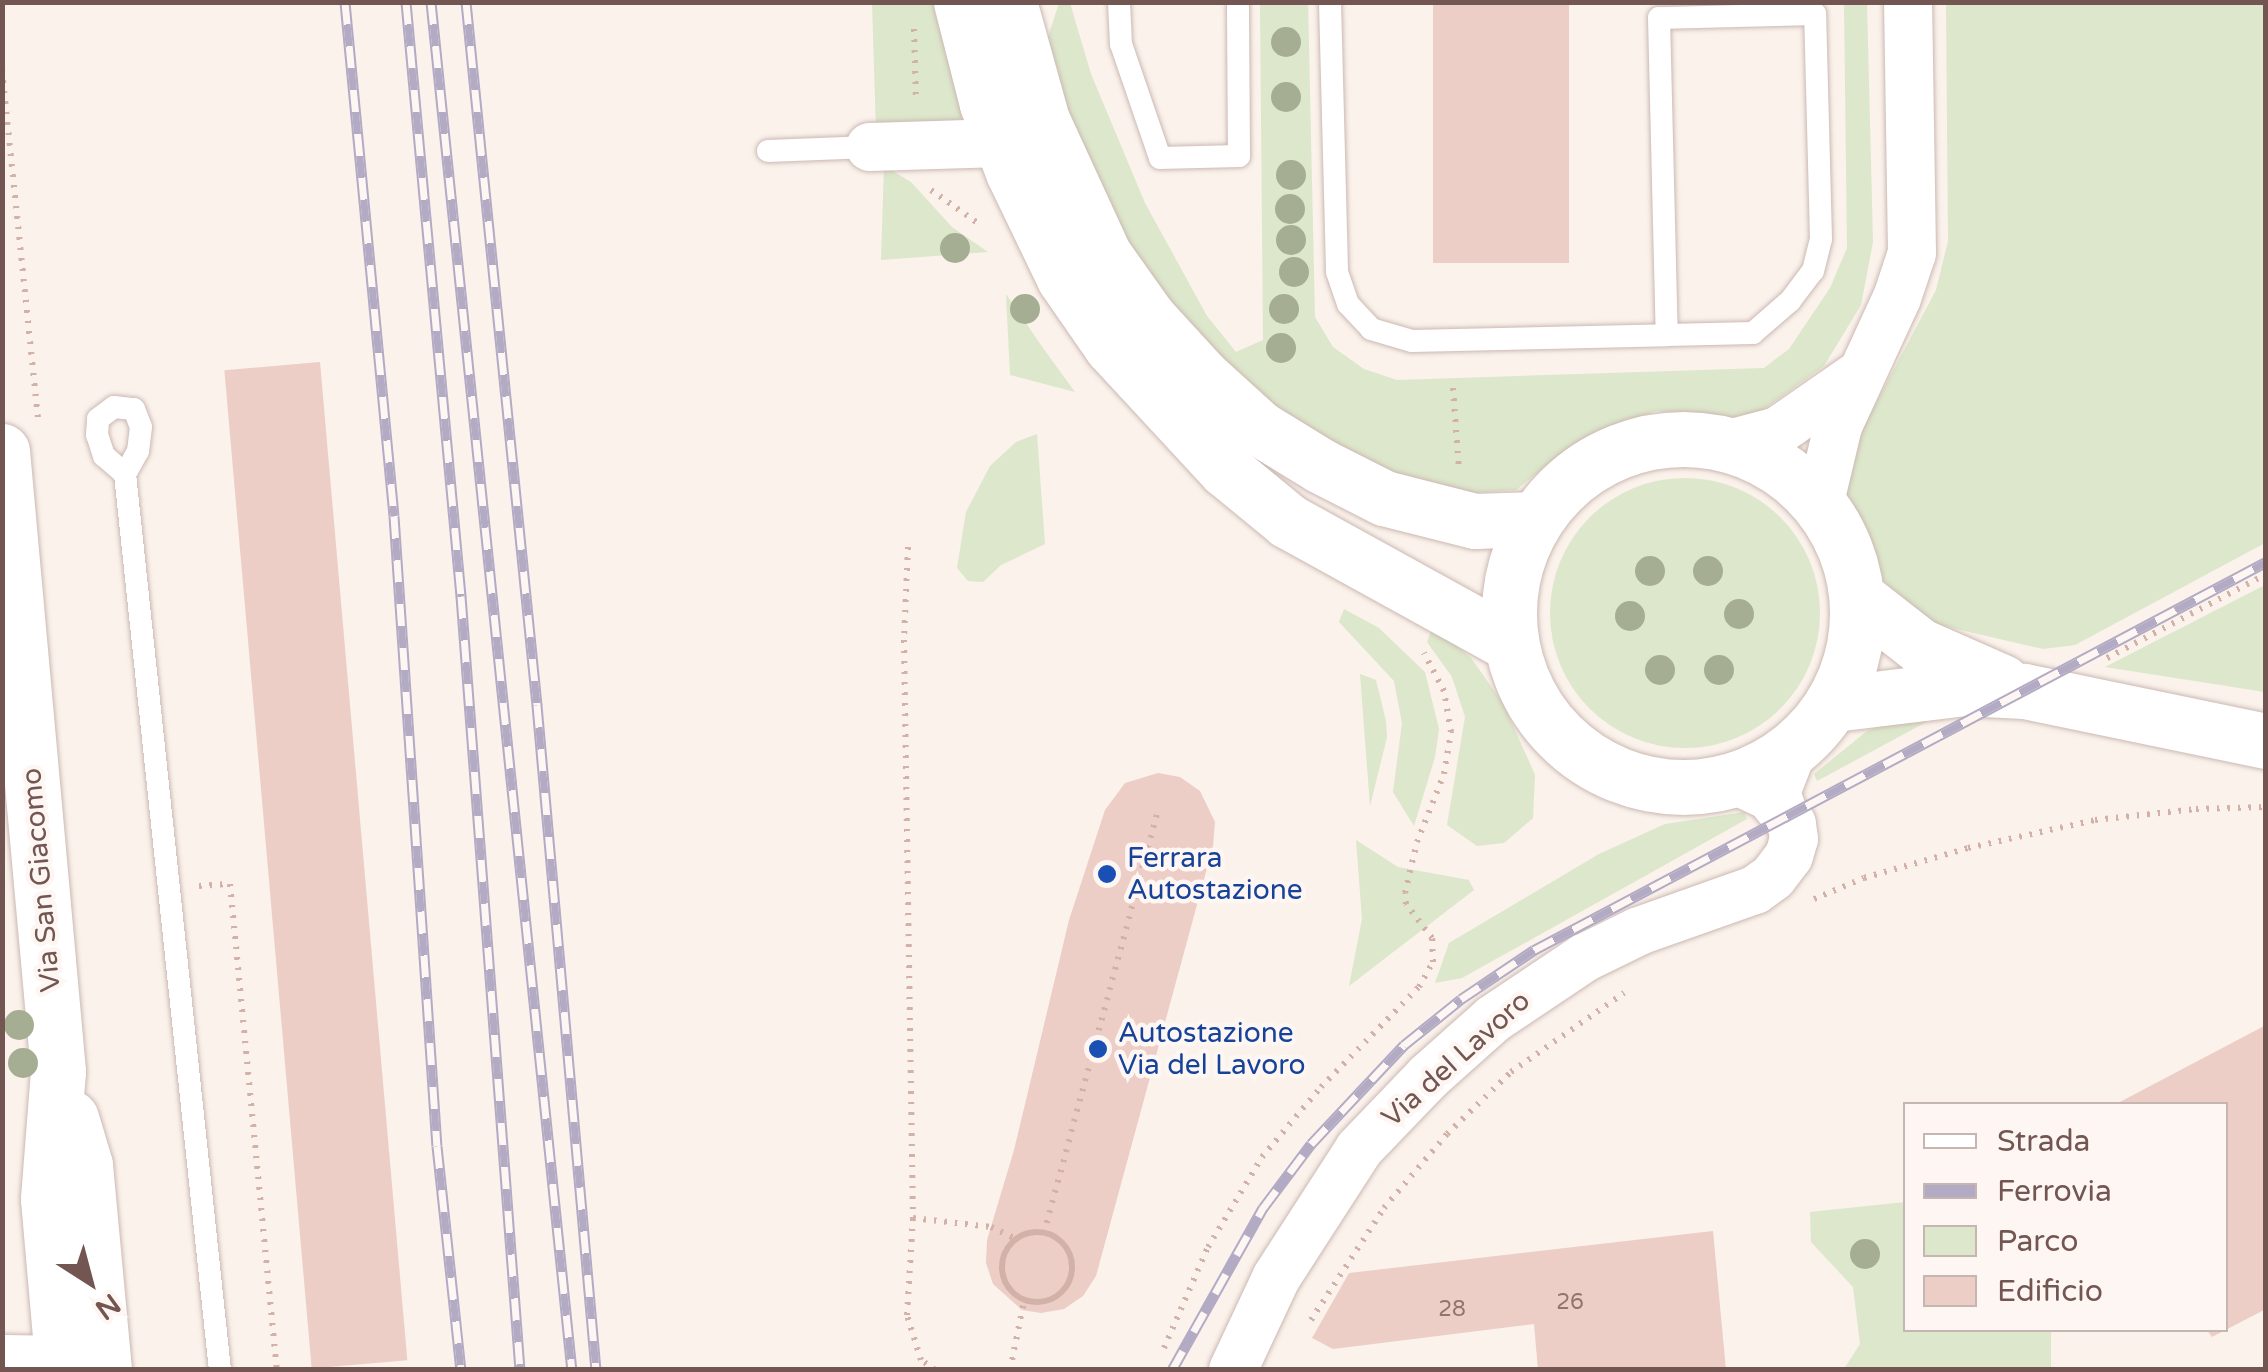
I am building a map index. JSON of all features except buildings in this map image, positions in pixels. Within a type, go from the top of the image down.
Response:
[{"type":"main road","points":[[937,11],[1046,243],[1085,311],[1111,346],[1226,470],[1324,545],[1510,644]]},
{"type":"main road","points":[[1020,15],[1062,166],[1104,254],[1148,316],[1202,376],[1259,428],[1384,498],[1475,521],[1536,519]]},
{"type":"main road","points":[[1000,143],[1023,146],[1062,166]]},
{"type":"main road","name":"Via del Lavoro","points":[[1673,439],[1730,444],[1788,471],[1819,506],[1846,551],[1856,597],[1856,651],[1834,704],[1794,746],[1735,780],[1702,786],[1640,782],[1586,758],[1545,722],[1520,675],[1510,644],[1510,588],[1536,519],[1571,478],[1613,452],[1673,439]]},
{"type":"main road","name":"Via San Giacomo","points":[[2,450],[58,1072],[48,1199],[83,1364]]},
{"type":"main road","points":[[1856,597],[1920,646],[2044,695]]},
{"type":"main road","points":[[1834,704],[1965,688],[2044,695],[2266,740]]},
{"type":"street","points":[[1819,506],[1826,467],[1857,376],[1898,298],[1912,253],[1908,2]]},
{"type":"street","points":[[894,146],[1000,143]]},
{"type":"street","points":[[1730,444],[1778,430],[1857,376]]},
{"type":"street","name":"Via del Lavoro","points":[[1232,1370],[1276,1278],[1360,1149],[1428,1077],[1493,1019],[1584,958],[1640,931],[1754,890],[1773,877],[1789,856],[1794,838],[1776,793],[1794,746]]},
{"type":"street","points":[[1735,780],[1768,796],[1782,809]]},
{"type":"street","points":[[2,1359],[83,1364]]},
{"type":"lane","points":[[1119,2],[1120,44],[1160,158],[1239,156],[1238,2]]},
{"type":"lane","points":[[1330,2],[1336,272],[1348,304],[1371,329],[1412,341],[1753,333],[1790,300],[1813,271],[1822,239],[1815,14],[1659,10],[1667,335]]},
{"type":"lane","points":[[768,151],[894,146]]},
{"type":"lane","points":[[124,474],[220,1370]]},
{"type":"path","points":[[894,146],[937,11]]},
{"type":"path","points":[[908,548],[904,640],[912,1218],[907,1315],[921,1360],[935,1370]]},
{"type":"path","points":[[2044,695],[2266,574]]},
{"type":"path","points":[[1802,904],[1864,878],[1968,848],[2095,820],[2196,809],[2266,807]]},
{"type":"path","points":[[1044,1232],[1158,811]]},
{"type":"path","points":[[1164,1348],[1202,1257],[1262,1157],[1321,1087],[1428,974],[1433,962],[1432,938],[1406,904],[1405,893],[1417,842]]},
{"type":"path","points":[[167,889],[230,884],[278,1370]]},
{"type":"path","points":[[1308,1326],[1376,1221],[1447,1134],[1511,1072],[1591,1012],[1640,984]]},
{"type":"path","points":[[912,1218],[991,1226],[1016,1239],[1044,1232],[1064,1244],[1072,1266],[1071,1277],[1058,1296],[1047,1302],[1024,1301],[1007,1287],[1001,1267],[1016,1239]]},
{"type":"path","points":[[1010,1370],[1024,1301]]},
{"type":"green space","points":[[1308,2],[1315,317],[1333,347],[1364,369],[1397,380],[1764,368],[1789,349],[1830,288],[1847,248],[1844,3],[1867,3],[1873,242],[1861,305],[1824,366],[1750,419],[1656,411],[1572,445],[1516,490],[1448,495],[1371,478],[1252,399],[1184,331],[1106,220],[1045,47],[1059,3],[1070,3],[1091,74],[1145,203],[1207,316],[1236,352],[1263,340],[1260,3]]},
{"type":"green space","points":[[872,3],[949,3],[965,114],[953,125],[876,130]]},
{"type":"green space","points":[[1946,3],[2265,3],[2265,543],[2075,645],[2043,649],[1939,625],[1908,607],[1883,580],[1862,550],[1850,516],[1845,489],[1850,452],[1936,290],[1948,241]]},
{"type":"green space","points":[[884,166],[911,182],[952,227],[988,252],[881,260]]},
{"type":"green space","points":[[1006,294],[1043,348],[1075,392],[1010,375]]},
{"type":"green space","points":[[1037,434],[1045,544],[1001,565],[983,582],[968,581],[957,568],[966,512],[990,466],[1016,442]]},
{"type":"green space","points":[[1685,478],[1737,488],[1780,518],[1810,561],[1820,613],[1810,665],[1780,708],[1737,738],[1685,748],[1633,738],[1590,708],[1560,665],[1550,613],[1560,561],[1590,518],[1633,488]]},
{"type":"green space","points":[[2265,585],[2265,692],[2105,667]]},
{"type":"green space","points":[[1344,609],[1379,628],[1425,672],[1439,729],[1435,757],[1414,826],[1393,792],[1402,723],[1394,681],[1339,622]]},
{"type":"green space","points":[[1433,626],[1471,658],[1503,703],[1535,775],[1533,818],[1504,843],[1477,846],[1447,825],[1465,717],[1452,677],[1427,642]]},
{"type":"green space","points":[[1360,674],[1376,680],[1386,721],[1387,737],[1370,806]]},
{"type":"green space","points":[[1932,719],[1817,781],[1814,774],[1867,731],[1887,723]]},
{"type":"green space","points":[[1744,812],[1747,819],[1462,978],[1435,983],[1449,943],[1599,854],[1665,824]]},
{"type":"green space","points":[[1356,840],[1398,867],[1469,880],[1474,890],[1349,986],[1362,919]]},
{"type":"green space","points":[[1903,1202],[1903,1332],[2051,1332],[2051,1369],[1844,1369],[1860,1344],[1853,1287],[1811,1242],[1810,1212]]},
{"type":"railway","points":[[345,2],[394,516],[437,1146],[461,1370]]},
{"type":"railway","points":[[406,2],[461,596],[520,1370]]},
{"type":"railway","points":[[431,2],[572,1370]]},
{"type":"railway","points":[[466,2],[537,705],[596,1370]]},
{"type":"railway","points":[[1172,1370],[1263,1208],[1311,1144],[1404,1045],[1461,999],[1534,950],[2266,562]]},
{"type":"place","name":"Ferrara Autostazione","points":[[1107,874]]},
{"type":"place","name":"Autostazione Via del Lavoro","points":[[1098,1049]]}]
